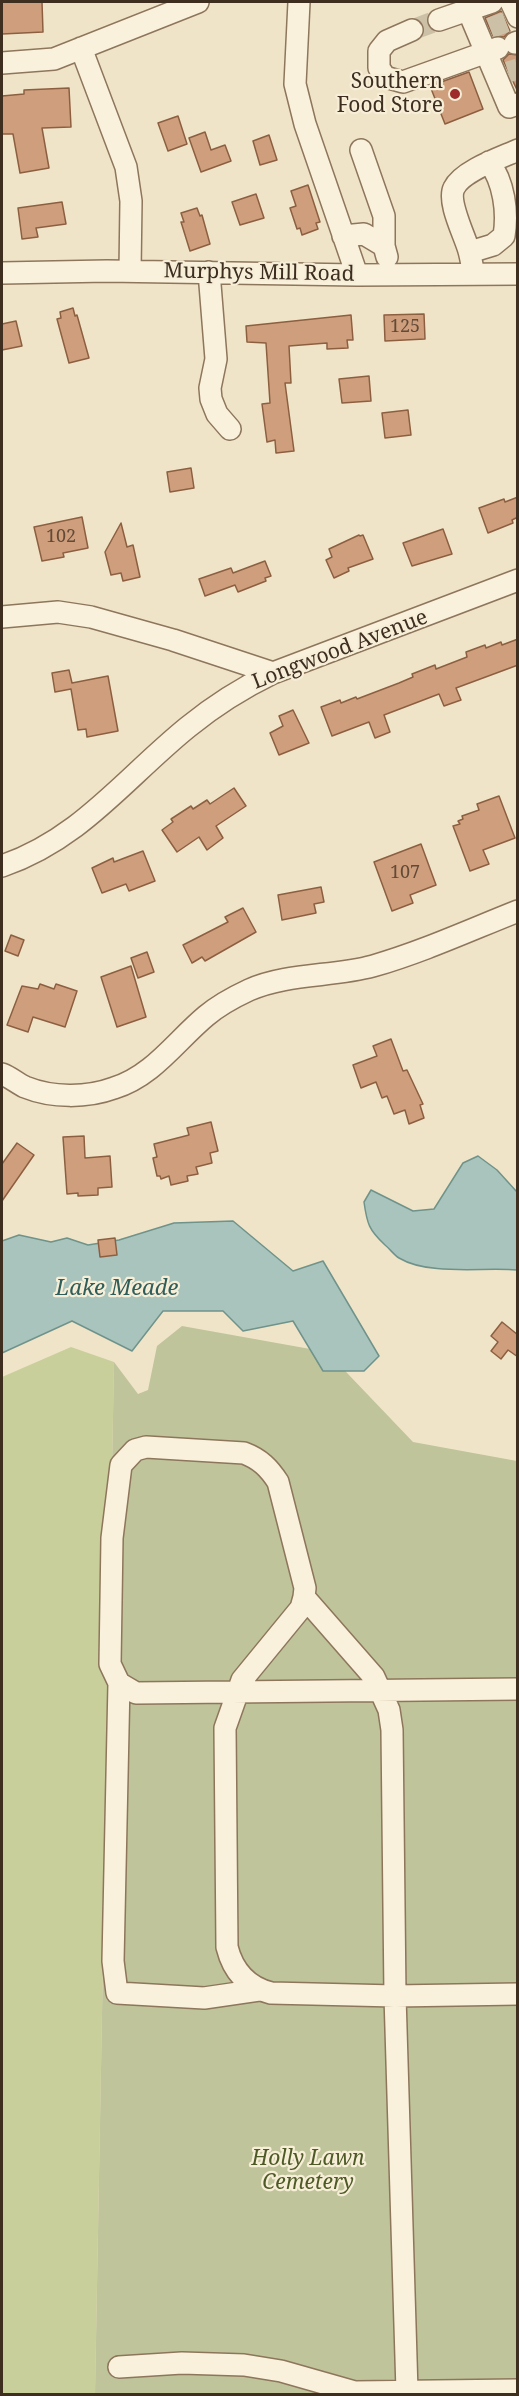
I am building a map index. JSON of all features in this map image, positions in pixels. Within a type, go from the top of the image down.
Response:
[{"type":"street","points":[[2,63],[54,59],[198,2]]},
{"type":"street","points":[[299,2],[295,84],[305,124],[357,275]]},
{"type":"street","points":[[439,20],[492,2]]},
{"type":"street","points":[[468,10],[503,20],[502,74],[509,107],[518,104]]},
{"type":"street","points":[[412,30],[387,41],[380,51],[379,68],[385,77],[403,82],[504,46]]},
{"type":"street","points":[[81,48],[126,167],[131,201],[130,271]]},
{"type":"street","points":[[361,150],[384,216],[384,246],[391,275]]},
{"type":"street","points":[[474,274],[470,252],[453,202],[453,189],[462,178],[489,162],[518,150]]},
{"type":"street","points":[[470,252],[493,245],[504,236],[506,222],[499,176],[489,162]]},
{"type":"street","points":[[343,236],[364,234],[384,246]]},
{"type":"street","name":"Murphys Mill Road","points":[[2,273],[130,271],[357,275],[518,274]]},
{"type":"street","points":[[209,272],[216,359],[210,388],[211,399],[217,414],[230,429]]},
{"type":"street","name":"Longwood Avenue","points":[[2,866],[28,857],[73,830],[108,801],[186,728],[220,702],[273,673],[518,580]]},
{"type":"street","points":[[2,617],[58,612],[91,617],[173,640],[273,673]]},
{"type":"street","points":[[2,1074],[41,1092],[60,1095],[87,1094],[113,1089],[151,1068],[206,1016],[252,989],[272,982],[332,975],[372,966],[518,911]]},
{"type":"street","points":[[259,1990],[204,1998],[117,1993],[113,1961],[119,1683],[110,1664],[112,1538],[121,1465],[135,1450],[146,1447],[244,1453],[255,1457],[268,1468],[278,1482],[305,1588],[301,1608],[242,1680],[225,1728],[226,1947],[236,1972],[247,1983],[271,1994],[395,1996],[518,1994]]},
{"type":"street","points":[[304,1597],[374,1677],[383,1692],[392,1730],[395,1996],[407,2391]]},
{"type":"street","points":[[119,1683],[136,1693],[518,1689]]},
{"type":"street","points":[[119,2367],[182,2363],[244,2365],[281,2371],[355,2392],[518,2390]]},
{"type":"green space","name":"Holly Lawn Cemetery","points":[[182,1326],[327,1352],[413,1442],[517,1461],[517,2394],[95,2394],[114,1362],[138,1394],[148,1390],[157,1346]]},
{"type":"green space","points":[[71,1347],[114,1362],[95,2394],[2,2394],[2,1377]]},
{"type":"water","points":[[478,1156],[497,1170],[517,1192],[517,1270],[457,1270],[411,1264],[395,1255],[372,1231],[364,1202],[371,1190],[413,1211],[434,1209],[463,1163]]},
{"type":"water","name":"Lake Meade","points":[[233,1221],[293,1271],[323,1261],[379,1356],[364,1371],[323,1371],[293,1321],[243,1331],[223,1311],[163,1311],[132,1351],[72,1321],[2,1353],[2,1241],[19,1235],[51,1242],[67,1238],[88,1245],[119,1240],[174,1223]]},
{"type":"building","points":[[2,2],[42,2],[43,32],[2,34]]},
{"type":"building","points":[[501,11],[510,31],[504,37],[493,36],[485,18]]},
{"type":"building","points":[[509,54],[518,55],[518,92],[503,60]]},
{"type":"building","name":"Southern Food Store","points":[[469,72],[483,109],[445,124],[430,86]]},
{"type":"building","points":[[69,88],[71,127],[42,128],[49,168],[20,173],[13,134],[2,134],[2,96],[24,94],[24,90]]},
{"type":"building","points":[[178,116],[187,144],[168,151],[158,123]]},
{"type":"building","points":[[205,132],[211,150],[225,145],[231,161],[201,172],[189,138]]},
{"type":"building","points":[[269,135],[277,160],[260,165],[253,141]]},
{"type":"building","points":[[308,185],[320,222],[316,223],[318,229],[302,235],[300,228],[297,229],[290,208],[296,206],[291,191]]},
{"type":"building","points":[[256,194],[264,218],[240,225],[232,202]]},
{"type":"building","points":[[62,202],[66,224],[36,228],[38,237],[22,239],[18,208]]},
{"type":"building","points":[[197,208],[200,216],[202,215],[210,244],[190,251],[181,222],[184,222],[181,213]]},
{"type":"building","points":[[73,308],[89,358],[69,363],[57,319],[61,318],[60,312]]},
{"type":"building","points":[[424,314],[425,339],[385,341],[384,315]]},
{"type":"building","points":[[351,315],[353,340],[347,340],[348,348],[327,349],[327,343],[289,346],[291,383],[285,383],[294,451],[276,453],[275,440],[267,442],[262,404],[270,403],[266,343],[247,342],[246,326]]},
{"type":"building","points":[[16,321],[22,346],[2,350],[2,324]]},
{"type":"building","points":[[369,376],[371,401],[342,403],[339,379]]},
{"type":"building","points":[[408,410],[411,435],[385,438],[382,413]]},
{"type":"building","points":[[191,468],[194,488],[170,492],[167,472]]},
{"type":"building","points":[[518,497],[518,517],[512,520],[513,523],[488,533],[479,508],[504,499],[505,502]]},
{"type":"building","points":[[82,517],[88,548],[63,553],[64,557],[42,561],[34,527]]},
{"type":"building","points":[[121,523],[127,547],[133,545],[140,577],[123,581],[121,573],[111,575],[105,552]]},
{"type":"building","points":[[443,529],[452,554],[412,566],[403,543]]},
{"type":"building","points":[[363,535],[373,559],[348,568],[349,571],[334,578],[326,560],[332,557],[329,549]]},
{"type":"building","points":[[265,561],[271,576],[265,578],[266,581],[238,592],[235,585],[205,596],[199,579],[231,568],[233,573]]},
{"type":"building","points":[[518,639],[518,665],[456,688],[461,700],[444,706],[439,694],[384,715],[390,732],[375,738],[369,722],[332,736],[321,707],[340,700],[341,703],[356,697],[357,699],[413,677],[412,674],[435,665],[436,669],[467,657],[466,652],[485,645],[486,648]]},
{"type":"building","points":[[69,670],[72,683],[108,676],[118,731],[87,737],[86,729],[78,730],[71,689],[55,692],[52,673]]},
{"type":"building","points":[[293,710],[309,743],[279,755],[270,733],[283,726],[279,716]]},
{"type":"building","points":[[234,788],[246,806],[216,826],[223,838],[207,850],[199,837],[177,852],[162,830],[173,822],[171,819],[191,806],[193,809],[207,800],[210,804]]},
{"type":"building","points":[[499,796],[515,838],[483,850],[489,864],[470,871],[453,826],[460,824],[458,821],[463,819],[462,816],[479,810],[477,804]]},
{"type":"building","points":[[421,844],[436,885],[410,895],[413,903],[392,911],[374,862]]},
{"type":"building","points":[[143,851],[155,881],[129,891],[126,884],[102,893],[92,868],[113,858],[114,862]]},
{"type":"building","points":[[321,887],[324,902],[314,904],[316,913],[282,920],[278,895]]},
{"type":"building","points":[[243,908],[256,932],[205,961],[202,957],[192,963],[183,945],[228,922],[225,917]]},
{"type":"building","points":[[11,935],[24,940],[18,956],[5,951]]},
{"type":"building","points":[[147,952],[154,972],[138,978],[131,958]]},
{"type":"building","points":[[131,966],[146,1017],[117,1027],[101,977]]},
{"type":"building","points":[[40,984],[54,989],[56,984],[77,991],[65,1027],[33,1017],[28,1032],[7,1025],[22,986],[38,989]]},
{"type":"building","points":[[391,1039],[403,1071],[407,1070],[423,1104],[420,1105],[424,1118],[409,1124],[405,1110],[394,1114],[387,1096],[382,1098],[376,1082],[361,1088],[353,1065],[377,1056],[373,1046]]},
{"type":"building","points":[[211,1122],[218,1151],[210,1153],[212,1163],[196,1167],[198,1174],[187,1176],[188,1181],[171,1185],[169,1176],[161,1179],[157,1176],[153,1158],[157,1157],[154,1144],[189,1135],[187,1128]]},
{"type":"building","points":[[84,1136],[85,1158],[110,1156],[112,1187],[98,1188],[98,1195],[67,1194],[63,1137]]},
{"type":"building","points":[[17,1143],[34,1155],[2,1201],[2,1164]]},
{"type":"building","points":[[115,1238],[117,1255],[100,1257],[98,1240]]},
{"type":"building","points":[[502,1322],[518,1335],[518,1357],[508,1350],[501,1359],[491,1351],[498,1342],[491,1336]]},
{"type":"tunnel","points":[[412,30],[439,20]]},
{"type":"tunnel","points":[[490,28],[506,22]]},
{"type":"tunnel","points":[[508,72],[518,69]]},
{"type":"place","name":"Southern Food Store","points":[[455,94]]}]
